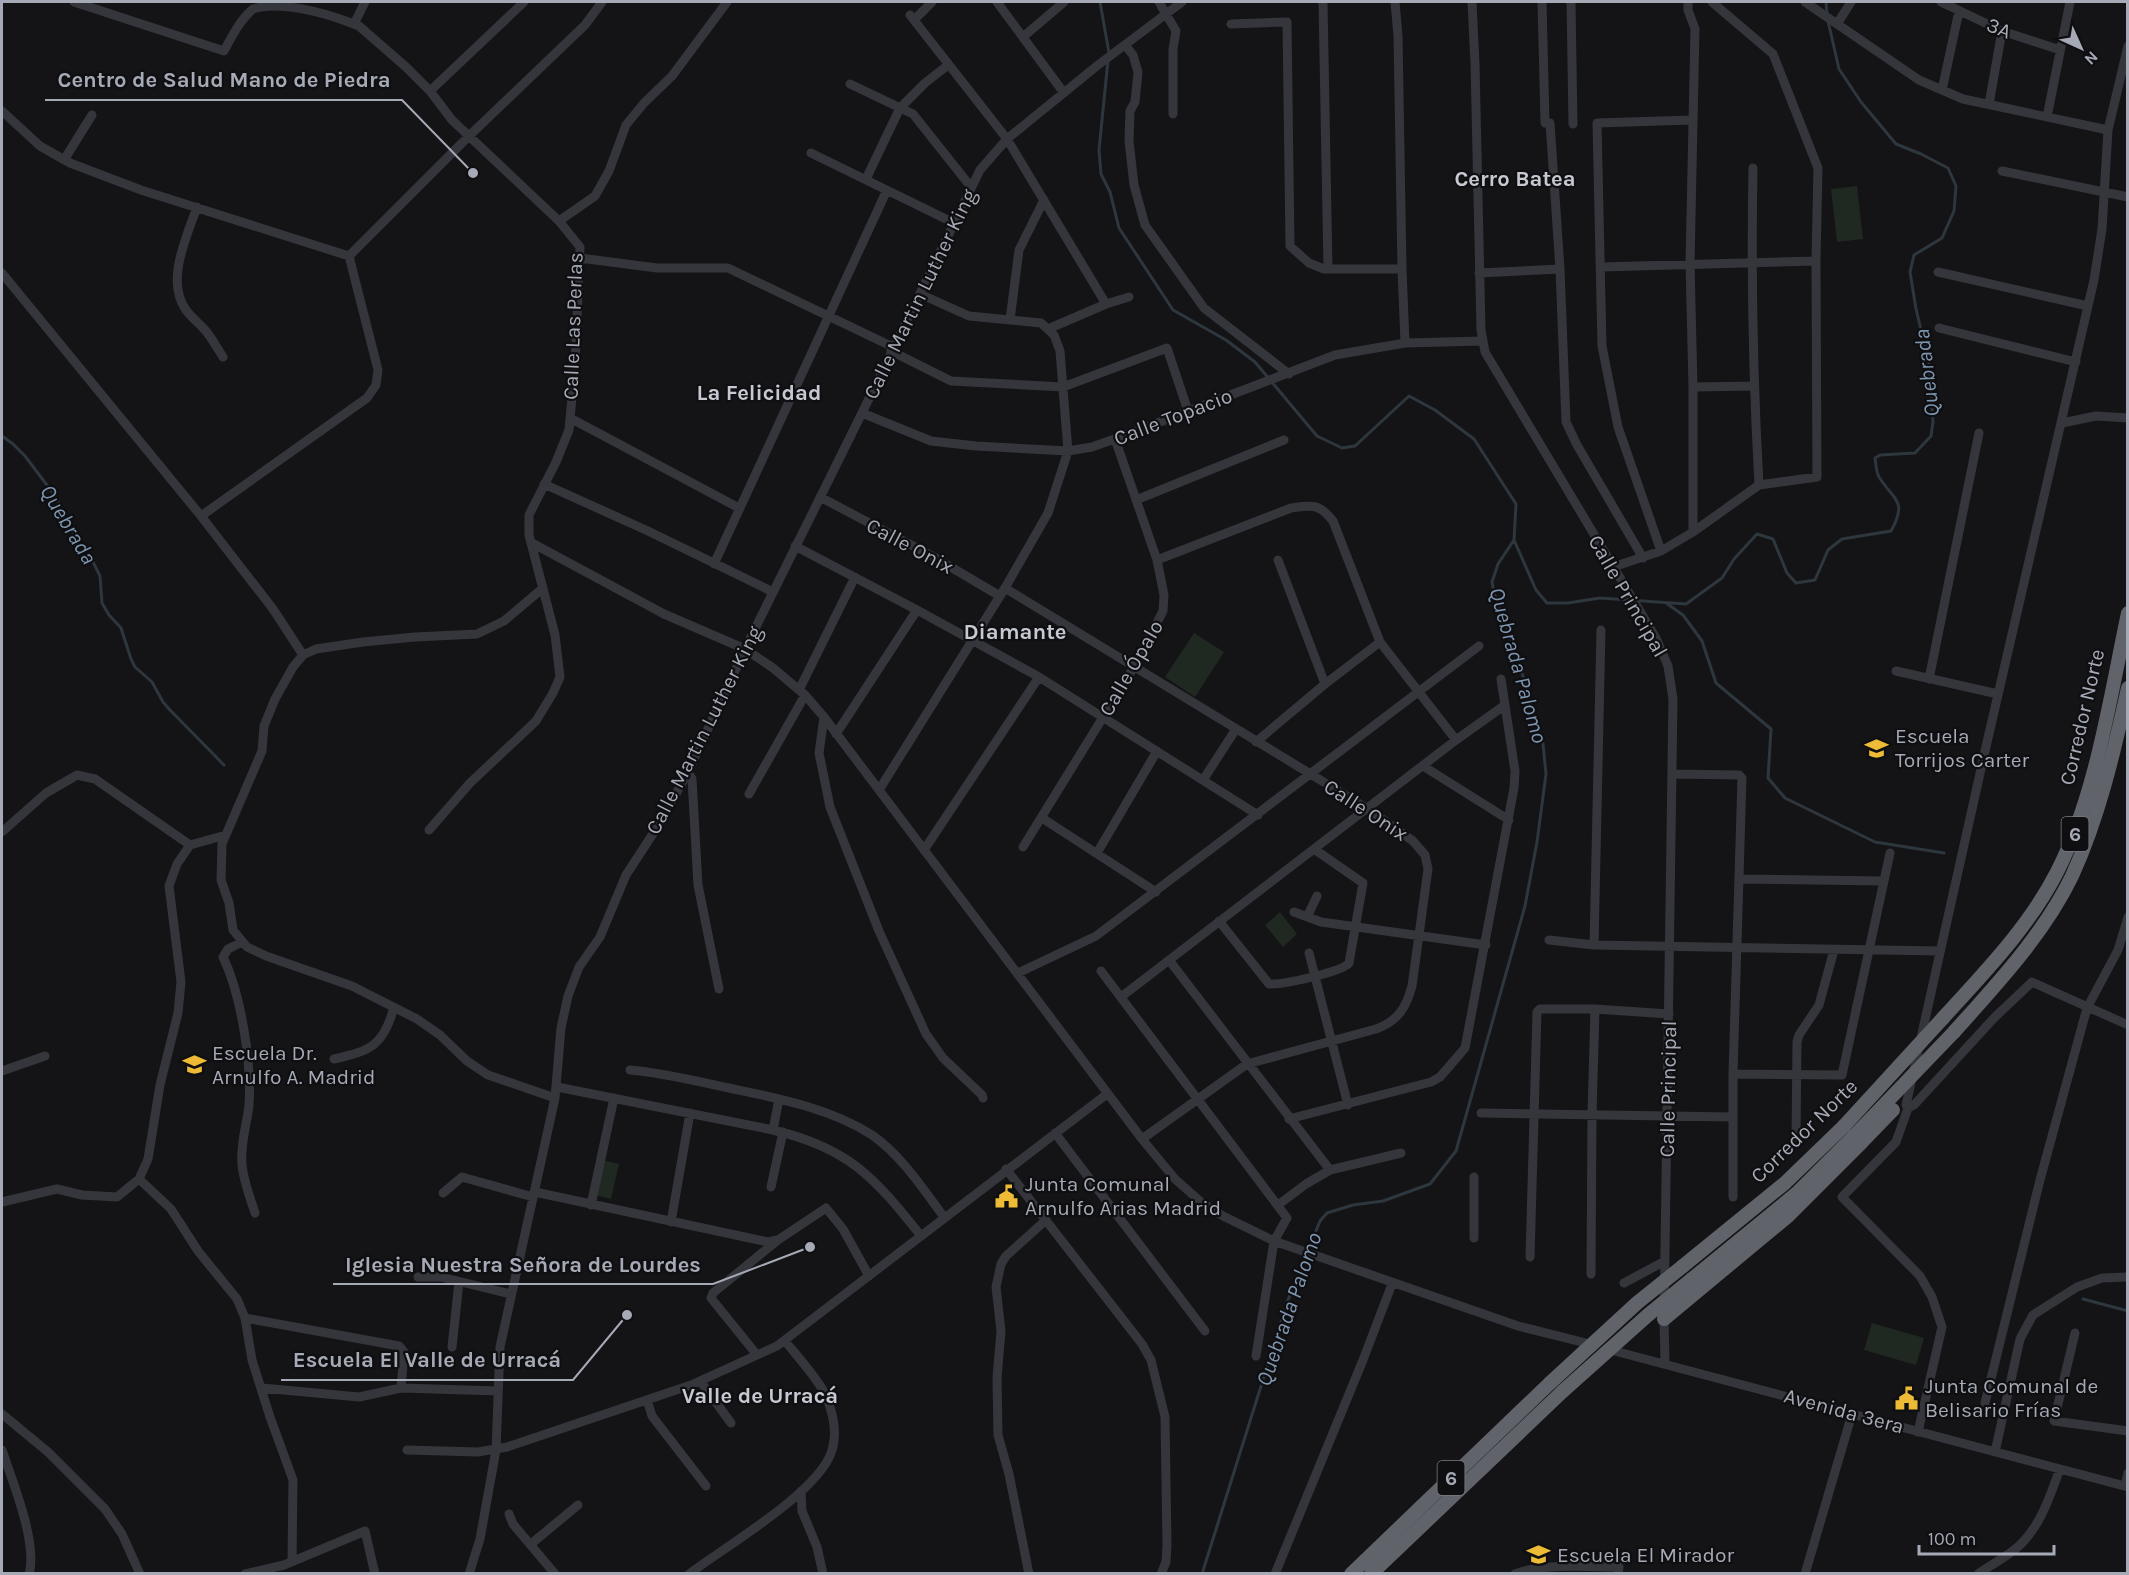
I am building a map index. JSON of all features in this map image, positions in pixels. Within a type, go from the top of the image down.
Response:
[{"type":"highway","name":"Corredor Norte","points":[[1351,1574],[1637,1303],[1785,1183],[1844,1126],[1999,956],[2029,916],[2056,874],[2077,829],[2102,735],[2127,614]]},
{"type":"highway","name":"Corredor Norte","points":[[1371,1574],[1613,1345],[1797,1193],[1858,1139],[1956,1035],[2043,925],[2071,878],[2090,831],[2116,741],[2127,688]]},
{"type":"highway","points":[[1664,1319],[1788,1216],[1858,1139]]},
{"type":"street","name":"Calle Las Perlas","points":[[74,2],[224,51],[241,22],[255,8],[264,4],[279,2],[305,5],[354,24],[406,67],[430,91],[452,120],[559,221],[580,247],[575,365],[569,430],[556,462],[529,515],[532,543],[555,635],[560,677],[536,721],[470,783],[429,830]]},
{"type":"street","points":[[354,24],[365,2]]},
{"type":"street","points":[[430,91],[524,2]]},
{"type":"street","points":[[350,256],[469,136],[585,25],[602,2]]},
{"type":"street","points":[[559,221],[596,196],[609,171],[626,124],[672,76],[727,2]]},
{"type":"street","points":[[932,2],[912,18],[1007,139],[1106,304]]},
{"type":"street","points":[[997,2],[1064,93]]},
{"type":"street","points":[[1023,37],[1064,2]]},
{"type":"street","points":[[1159,2],[1176,31],[1173,49],[1173,114]]},
{"type":"street","name":"Calle Martin Luther King","points":[[469,1574],[480,1539],[496,1450],[500,1347],[555,1098],[561,1028],[568,996],[579,967],[600,937],[626,875],[658,826],[688,772],[745,649],[980,170],[1007,139],[1098,65],[1182,2]]},
{"type":"street","points":[[1323,2],[1329,269]]},
{"type":"street","points":[[1395,2],[1405,344]]},
{"type":"street","name":"Calle Principal","points":[[1472,2],[1479,273],[1485,352],[1656,638],[1668,666],[1673,699],[1665,1363]]},
{"type":"street","points":[[1542,2],[1547,123],[1560,269],[1566,422],[1576,445],[1643,558]]},
{"type":"street","points":[[1571,2],[1573,124]]},
{"type":"street","points":[[1688,2],[1688,10],[1695,29],[1690,264],[1693,532]]},
{"type":"street","points":[[1613,567],[1661,551],[1693,532],[1759,484],[1817,477],[1818,168],[1773,54],[1712,2]]},
{"type":"street","points":[[1836,23],[1851,2]]},
{"type":"street","name":"3A","points":[[1941,2],[2002,31],[2060,50]]},
{"type":"street","points":[[2047,117],[2070,2]]},
{"type":"street","points":[[1809,4],[1919,80],[1963,99],[2108,130]]},
{"type":"street","points":[[1942,90],[1959,11]]},
{"type":"street","points":[[1231,24],[1287,22],[1290,246],[1309,263],[1324,269],[1402,269]]},
{"type":"street","points":[[1989,105],[2002,31]]},
{"type":"street","points":[[1918,1432],[1942,1327],[1932,1297],[1920,1276],[1842,1197],[1896,1142],[1908,1108],[1906,1105],[1940,951],[2088,306],[2101,238],[2108,130],[2127,46]]},
{"type":"street","points":[[1122,47],[1133,55],[1138,72],[1135,102],[1130,111],[1129,141],[1134,185],[1144,225],[1204,308],[1289,374]]},
{"type":"street","points":[[866,179],[900,108],[948,64]]},
{"type":"street","points":[[850,84],[913,114],[972,187]]},
{"type":"street","points":[[2,111],[40,146],[63,159],[141,190],[350,256]]},
{"type":"street","points":[[63,159],[92,115]]},
{"type":"street","points":[[1661,551],[1618,427],[1602,346],[1597,123],[1693,120]]},
{"type":"street","points":[[811,153],[954,223]]},
{"type":"street","points":[[1753,168],[1751,263],[1759,484]]},
{"type":"street","points":[[2002,171],[2127,197]]},
{"type":"street","points":[[714,564],[887,190]]},
{"type":"street","points":[[1010,320],[1019,250],[1044,200]]},
{"type":"street","points":[[197,207],[183,251],[177,290],[186,310],[205,330],[223,357]]},
{"type":"street","points":[[201,516],[348,413],[372,392],[378,378],[378,370],[350,256]]},
{"type":"street","points":[[580,258],[657,268],[728,268],[829,316],[951,381],[1063,387],[1167,348],[1188,411]]},
{"type":"street","points":[[1601,267],[1816,261]]},
{"type":"street","points":[[1479,273],[1560,269]]},
{"type":"street","points":[[1938,272],[2088,306]]},
{"type":"street","points":[[2,273],[201,516],[273,609],[303,655]]},
{"type":"street","points":[[879,790],[1003,592],[1048,513],[1068,451],[1060,351],[1054,335],[1041,322],[969,316],[920,294]]},
{"type":"street","points":[[1048,329],[1106,304],[1129,297]]},
{"type":"street","points":[[1939,328],[2076,362]]},
{"type":"street","name":"Calle Topacio","points":[[862,413],[931,441],[1068,451],[1092,447],[1115,439],[1335,355],[1405,344],[1483,340]]},
{"type":"street","points":[[1693,387],[1754,386]]},
{"type":"street","points":[[2062,423],[2096,416],[2127,418]]},
{"type":"street","points":[[570,418],[739,508]]},
{"type":"street","points":[[1929,679],[1979,433]]},
{"type":"street","name":"Calle Ópalo","points":[[1023,847],[1134,667],[1163,611],[1164,596],[1157,560],[1115,439]]},
{"type":"street","points":[[1136,500],[1284,440]]},
{"type":"street","points":[[544,484],[773,592]]},
{"type":"street","name":"Calle Onix","points":[[820,497],[1003,592],[1134,667],[1368,809],[1413,841],[1425,855],[1428,869],[1412,986],[1408,1003],[1399,1016],[1389,1025],[1247,1064],[1196,1098],[1142,1139]]},
{"type":"street","points":[[1157,560],[1291,508],[1311,505],[1318,507],[1333,521],[1380,642],[1456,740]]},
{"type":"street","name":"Avenida 3era","points":[[532,543],[664,614],[745,649],[773,668],[802,693],[824,717],[1142,1139],[1175,1179],[1201,1202],[1223,1216],[1315,1256],[1518,1326],[1665,1363],[2126,1487]]},
{"type":"street","points":[[795,546],[1039,677],[1258,815]]},
{"type":"street","points":[[1278,560],[1325,684]]},
{"type":"street","points":[[749,794],[802,693],[855,577]]},
{"type":"street","points":[[543,588],[504,621],[477,634],[363,642],[316,649],[303,655],[293,667],[275,699],[264,726],[262,751],[222,844],[222,880],[229,903],[233,930],[247,947],[266,956],[352,986],[417,1019],[440,1035],[467,1061],[488,1075],[555,1098]]},
{"type":"street","points":[[836,734],[917,610]]},
{"type":"street","points":[[1594,945],[1600,630]]},
{"type":"street","points":[[1256,742],[1325,684],[1380,642]]},
{"type":"street","points":[[1018,973],[1096,936],[1479,646]]},
{"type":"street","points":[[1896,671],[1998,694]]},
{"type":"street","points":[[924,850],[1039,677]]},
{"type":"street","points":[[1289,1119],[1436,1080],[1461,1054],[1467,1044],[1514,788],[1515,771],[1501,679]]},
{"type":"street","points":[[1121,997],[1505,705]]},
{"type":"street","points":[[824,717],[819,743],[824,784],[839,834],[926,1034],[938,1053],[982,1095],[982,1098]]},
{"type":"street","points":[[1203,780],[1236,729]]},
{"type":"street","points":[[1097,853],[1157,751]]},
{"type":"street","points":[[1423,766],[1509,820]]},
{"type":"street","points":[[688,772],[692,779],[698,885],[719,989]]},
{"type":"street","points":[[1673,774],[1739,775],[1742,778],[1733,1074],[1733,1197]]},
{"type":"street","points":[[3,827],[45,793],[77,776],[95,779],[190,845]]},
{"type":"street","points":[[1041,818],[1156,892]]},
{"type":"street","points":[[2,1202],[57,1189],[82,1195],[117,1197],[140,1179],[148,1159],[160,1085],[178,1013],[181,982],[170,910],[169,886],[177,864],[190,845],[226,835]]},
{"type":"street","points":[[1219,921],[1269,984],[1315,976],[1348,965],[1363,883],[1314,849]]},
{"type":"street","points":[[1733,1074],[1842,1076],[1890,852]]},
{"type":"street","points":[[1739,879],[1884,881]]},
{"type":"street","points":[[1307,917],[1317,896]]},
{"type":"street","points":[[1294,912],[1321,922],[1486,945]]},
{"type":"street","points":[[1985,1403],[2040,1180],[2087,1008],[2118,951],[2127,917]]},
{"type":"street","points":[[1549,940],[1594,945],[1940,951]]},
{"type":"street","points":[[242,942],[228,949],[223,957],[229,969],[244,1030],[249,1104],[243,1138],[242,1164],[255,1212]]},
{"type":"street","points":[[1796,1137],[1797,1042],[1799,1035],[1819,1005],[1834,950]]},
{"type":"street","points":[[1309,953],[1348,1105]]},
{"type":"street","points":[[1169,960],[1330,1170]]},
{"type":"street","points":[[1101,971],[1287,1218],[1274,1240],[1256,1356]]},
{"type":"street","points":[[1908,1108],[1914,1105],[1995,1017],[2032,982],[2127,1025]]},
{"type":"street","points":[[334,1059],[363,1051],[381,1040],[394,1007]]},
{"type":"street","points":[[1530,1257],[1537,1012],[1540,1009],[1595,1009],[1669,1014]]},
{"type":"street","points":[[1591,1274],[1595,1009]]},
{"type":"street","points":[[2,1071],[45,1056]]},
{"type":"street","points":[[630,1070],[660,1073],[779,1099],[834,1116],[872,1135],[890,1151],[912,1173],[945,1217]]},
{"type":"street","points":[[557,1087],[805,1138],[839,1153],[861,1168],[893,1201],[921,1236]]},
{"type":"street","points":[[407,1450],[478,1452],[496,1450],[701,1382],[785,1341],[1006,1169],[1107,1094]]},
{"type":"street","points":[[591,1205],[614,1098]]},
{"type":"street","points":[[773,1130],[779,1099]]},
{"type":"street","points":[[671,1222],[690,1113]]},
{"type":"street","points":[[1481,1113],[1733,1117]]},
{"type":"street","points":[[771,1187],[783,1132]]},
{"type":"street","points":[[1055,1133],[1205,1331]]},
{"type":"street","points":[[1278,1205],[1330,1170],[1401,1153]]},
{"type":"street","points":[[1006,1169],[1142,1344],[1151,1360],[1164,1417],[1167,1545],[1166,1562],[1161,1574]]},
{"type":"street","points":[[443,1193],[462,1177],[534,1195],[768,1242],[778,1240]]},
{"type":"street","points":[[1474,1177],[1474,1238]]},
{"type":"street","points":[[140,1179],[171,1209],[198,1251],[237,1299],[245,1318],[252,1360],[293,1480],[292,1561]]},
{"type":"street","points":[[757,1355],[711,1298],[712,1293],[778,1240],[826,1208],[843,1229],[869,1276]]},
{"type":"street","points":[[1029,1574],[1009,1474],[998,1435],[997,1378],[1000,1331],[996,1287],[998,1274],[1006,1256],[1046,1220]]},
{"type":"street","points":[[1624,1283],[1665,1261]]},
{"type":"street","points":[[418,1277],[441,1277],[510,1294]]},
{"type":"street","points":[[1995,1452],[2020,1339],[2033,1315],[2077,1287],[2102,1278],[2127,1277]]},
{"type":"street","points":[[452,1347],[459,1282]]},
{"type":"street","points":[[1275,1574],[1392,1284]]},
{"type":"street","points":[[245,1318],[399,1346],[404,1352],[401,1388]]},
{"type":"street","points":[[2075,1333],[2054,1421],[2127,1431]]},
{"type":"street","points":[[696,1572],[787,1504],[820,1474],[830,1454],[835,1437],[834,1419],[825,1393],[785,1341]]},
{"type":"street","points":[[701,1382],[731,1423]]},
{"type":"street","points":[[262,1388],[359,1397],[401,1388],[498,1391]]},
{"type":"street","points":[[647,1400],[652,1416],[706,1486]]},
{"type":"street","points":[[2,1414],[48,1452],[99,1502],[122,1534],[140,1574]]},
{"type":"street","points":[[1805,1574],[1852,1414]]},
{"type":"street","points":[[2,1450],[19,1498],[30,1546],[32,1566],[29,1574]]},
{"type":"street","points":[[1978,1574],[2019,1546],[2030,1534],[2044,1512],[2060,1469]]},
{"type":"street","points":[[2126,1487],[2127,1473]]},
{"type":"street","points":[[801,1491],[802,1510],[817,1546],[823,1574]]},
{"type":"street","points":[[531,1544],[578,1505]]},
{"type":"street","points":[[509,1515],[513,1524],[555,1574]]},
{"type":"street","points":[[245,1574],[273,1568],[365,1531],[375,1574]]},
{"type":"street","points":[[1515,1574],[1523,1570],[1619,1567],[1618,1574]]},
{"type":"shaded area","points":[[1857,186],[1863,239],[1837,242],[1831,189]]},
{"type":"shaded area","points":[[1194,633],[1224,652],[1195,697],[1165,677]]},
{"type":"shaded area","points":[[1280,912],[1297,934],[1283,947],[1265,925]]},
{"type":"shaded area","points":[[602,1160],[619,1164],[611,1199],[594,1195]]},
{"type":"shaded area","points":[[1872,1323],[1924,1338],[1916,1365],[1864,1350]]},
{"type":"waterway","name":"Quebrada Palomo","points":[[1100,2],[1109,53]]},
{"type":"waterway","name":"Quebrada","points":[[1826,2],[1827,15]]},
{"type":"waterway","name":"Quebrada","points":[[1514,540],[1536,590],[1547,603],[1568,603],[1600,598],[1686,604],[1722,578],[1734,559],[1757,534],[1773,539],[1787,573],[1796,583],[1815,580],[1828,550],[1842,539],[1891,531],[1899,507],[1894,496],[1878,475],[1875,458],[1880,455],[1915,453],[1931,436],[1933,422],[1929,363],[1910,272],[1914,255],[1942,238],[1954,211],[1956,186],[1948,168],[1896,144],[1861,102],[1839,69],[1828,21]]},
{"type":"waterway","name":"Quebrada Palomo","points":[[1108,60],[1099,150],[1101,174],[1110,192],[1119,228],[1173,310],[1226,340],[1255,362],[1317,436],[1342,448],[1355,446],[1409,396],[1435,410],[1474,439],[1516,504],[1514,540],[1498,564],[1492,582],[1543,744],[1546,774],[1525,906],[1456,1151],[1430,1184],[1383,1201],[1353,1205],[1327,1213],[1320,1221],[1288,1300],[1202,1574]]},
{"type":"waterway","name":"Quebrada","points":[[2,436],[25,456],[56,497],[71,529],[100,576],[102,603],[121,628],[135,667],[152,682],[170,710],[224,765]]},
{"type":"waterway","name":"Quebrada","points":[[1666,603],[1683,615],[1702,641],[1716,683],[1771,729],[1768,778],[1785,798],[1875,842],[1944,853]]},
{"type":"waterway","name":"Quebrada","points":[[2083,1299],[2128,1311]]},
{"type":"place","name":"Centro de Salud Mano de Piedra","points":[[473,173]]},
{"type":"place","name":"Escuela Torrijos Carter","points":[[1877,748]]},
{"type":"place","name":"Escuela Dr. Arnulfo A. Madrid","points":[[194,1065]]},
{"type":"place","name":"Junta Comunal Arnulfo Arias Madrid","points":[[1007,1196]]},
{"type":"place","name":"Iglesia Nuestra Señora de Lourdes","points":[[810,1247]]},
{"type":"place","name":"Escuela El Valle de Urracá","points":[[627,1315]]},
{"type":"place","name":"Junta Comunal de Belisario Frías","points":[[1907,1398]]},
{"type":"place","name":"Escuela El Mirador","points":[[1539,1555]]},
{"type":"district","name":"Cerro Batea","points":[[1515,178]]},
{"type":"district","name":"La Felicidad","points":[[759,392]]},
{"type":"district","name":"Diamante","points":[[1015,631]]},
{"type":"district","name":"Valle de Urracá","points":[[760,1395]]}]
